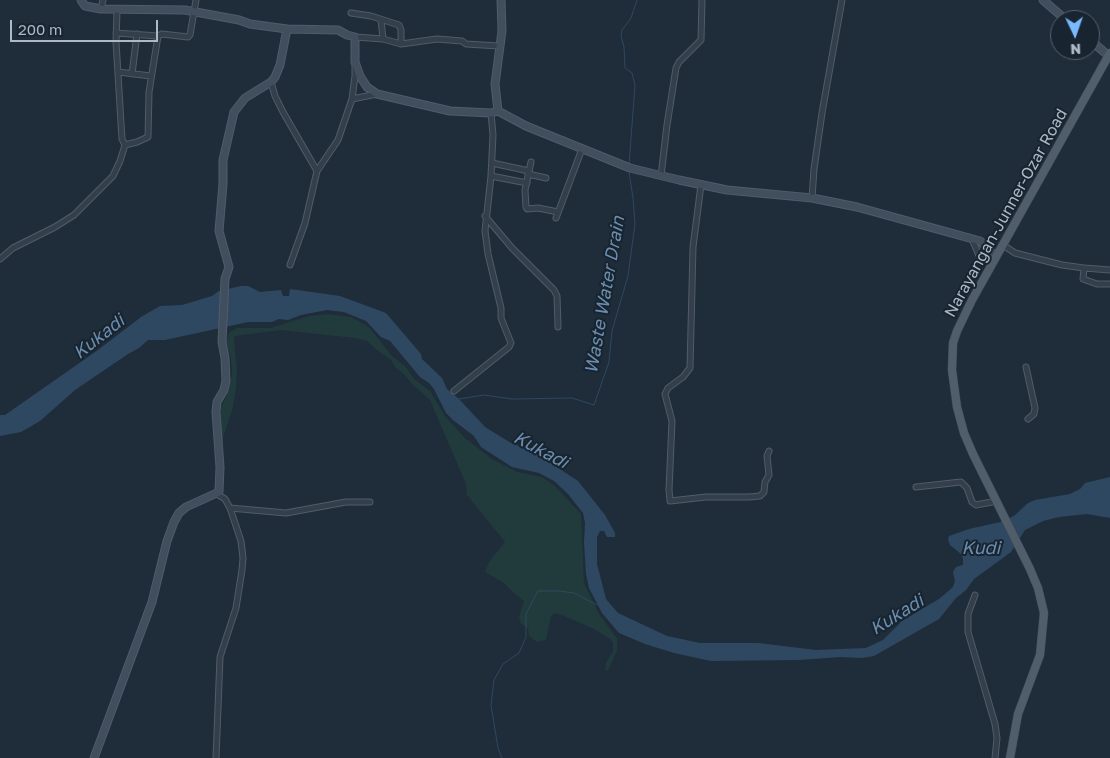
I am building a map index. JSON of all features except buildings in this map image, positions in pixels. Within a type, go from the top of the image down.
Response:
[{"type":"main road","name":"Narayangan-Junner-Ozar Road","points":[[1010,758],[1018,714],[1040,655],[1044,613],[1038,588],[1030,569],[964,433],[957,407],[952,370],[953,343],[957,331],[993,262],[1110,56]]},
{"type":"street","points":[[81,0],[85,6],[102,9],[194,12],[239,20],[250,24],[338,30],[355,37],[368,36],[401,44],[437,39],[462,41],[466,44],[499,46]]},
{"type":"street","points":[[102,9],[103,0]]},
{"type":"street","points":[[116,33],[158,36],[162,34],[188,37],[190,35],[196,0]]},
{"type":"street","points":[[454,390],[509,347],[511,343],[501,318],[485,231],[485,216],[492,163],[495,84],[502,30],[501,0]]},
{"type":"street","points":[[661,176],[676,68],[679,62],[701,40],[702,0]]},
{"type":"street","points":[[812,198],[821,121],[842,0]]},
{"type":"street","points":[[1043,0],[1054,10]]},
{"type":"street","points":[[0,260],[13,248],[55,227],[74,215],[113,176],[125,145],[122,139],[118,72],[117,10]]},
{"type":"street","points":[[351,14],[371,16],[401,27],[401,44]]},
{"type":"street","points":[[382,20],[383,39]]},
{"type":"street","points":[[217,494],[220,467],[216,412],[217,402],[224,390],[226,381],[222,342],[226,279],[229,266],[220,231],[224,154],[234,112],[238,105],[253,92],[271,82],[280,65],[287,28]]},
{"type":"street","points":[[132,74],[137,34]]},
{"type":"street","points":[[125,145],[148,137],[149,92],[158,36]]},
{"type":"street","points":[[290,265],[305,223],[317,171],[338,140],[352,99],[355,76],[355,37]]},
{"type":"street","points":[[1100,48],[1110,56]]},
{"type":"street","points":[[355,62],[360,76],[368,87],[377,94]]},
{"type":"street","points":[[118,72],[151,76]]},
{"type":"street","points":[[271,82],[283,112],[317,171]]},
{"type":"street","points":[[352,99],[377,94],[450,111],[494,112],[630,168],[727,190],[812,198],[857,207],[980,241],[991,252],[993,262],[981,260],[972,239]]},
{"type":"street","points":[[531,162],[526,183],[526,207],[527,209],[538,208],[557,215],[582,149]]},
{"type":"street","points":[[492,163],[546,178]]},
{"type":"street","points":[[491,176],[526,183]]},
{"type":"street","points":[[701,185],[693,247],[690,368],[683,377],[668,388],[666,394],[672,421],[670,501],[706,497],[749,498],[760,496],[764,492],[768,474],[767,456],[769,451]]},
{"type":"street","points":[[485,216],[512,248],[554,290],[557,296],[558,327]]},
{"type":"street","points":[[1003,245],[1015,253],[1062,266],[1110,270]]},
{"type":"street","points":[[1084,268],[1083,280],[1097,284],[1110,284]]},
{"type":"street","points":[[1026,367],[1035,408],[1034,414],[1028,419]]},
{"type":"street","points":[[916,487],[961,482],[964,483],[972,502],[976,505],[998,503]]},
{"type":"street","points":[[94,758],[152,602],[166,541],[174,522],[179,513],[186,507],[217,494],[225,499],[230,508],[241,541],[242,570],[236,608],[220,656],[216,758]]},
{"type":"street","points":[[230,508],[286,512],[346,502],[370,502]]},
{"type":"street","points":[[975,595],[968,614],[968,632],[995,724],[997,738],[995,758]]},
{"type":"green space","points":[[328,314],[351,317],[369,327],[392,356],[405,366],[415,380],[430,391],[445,416],[465,438],[492,459],[517,472],[542,477],[555,486],[581,514],[584,583],[599,614],[617,638],[617,650],[608,671],[605,670],[606,663],[613,651],[613,643],[594,629],[554,613],[551,616],[546,640],[537,642],[529,636],[528,628],[521,624],[519,617],[524,601],[504,583],[485,572],[489,562],[505,542],[467,495],[466,484],[430,400],[395,367],[391,360],[367,341],[280,330],[235,336],[236,388],[233,407],[221,444],[221,408],[229,390],[232,375],[231,358],[226,342],[229,333],[237,328],[271,328],[309,316]]},
{"type":"water","name":"Kudi","points":[[248,286],[260,292],[281,290],[283,296],[289,296],[290,289],[340,296],[386,313],[421,354],[422,359],[442,378],[447,389],[485,427],[511,443],[534,452],[578,481],[605,515],[615,533],[615,537],[607,537],[604,531],[600,531],[597,537],[597,564],[606,599],[618,613],[667,636],[700,643],[758,643],[816,650],[866,648],[883,640],[902,621],[939,599],[953,587],[955,581],[953,572],[956,567],[963,565],[963,559],[961,554],[950,545],[949,536],[969,529],[1005,521],[1028,503],[1035,500],[1070,494],[1080,489],[1085,483],[1110,477],[1110,518],[1087,514],[1059,517],[1043,521],[1025,530],[1011,552],[974,579],[939,619],[874,656],[799,660],[711,661],[674,653],[619,633],[602,613],[589,588],[586,574],[585,523],[583,513],[568,494],[554,481],[539,473],[512,467],[481,447],[474,436],[446,413],[434,389],[420,377],[390,341],[381,337],[366,321],[344,312],[327,310],[301,315],[288,320],[248,322],[165,340],[148,340],[139,348],[75,390],[40,421],[21,432],[0,436],[0,415],[5,415],[98,350],[141,317],[160,306],[182,305],[212,296],[219,291]]},
{"type":"waterway","name":"Waste Water Drain","points":[[629,165],[635,85],[632,73],[625,68],[624,47],[621,36],[622,30],[631,18],[637,0]]},
{"type":"waterway","name":"Waste Water Drain","points":[[459,399],[484,395],[512,399],[572,398],[594,405],[609,362],[612,331],[628,276],[635,224],[629,172]]},
{"type":"waterway","points":[[502,758],[498,748],[491,705],[494,680],[503,664],[519,653],[526,637],[526,614],[538,591],[574,593],[597,605]]},
{"type":"water label","name":"Kukadi","points":[[99,337]]},
{"type":"water label","name":"Kukadi","points":[[541,450]]},
{"type":"water label","name":"Kukadi","points":[[897,615]]}]
